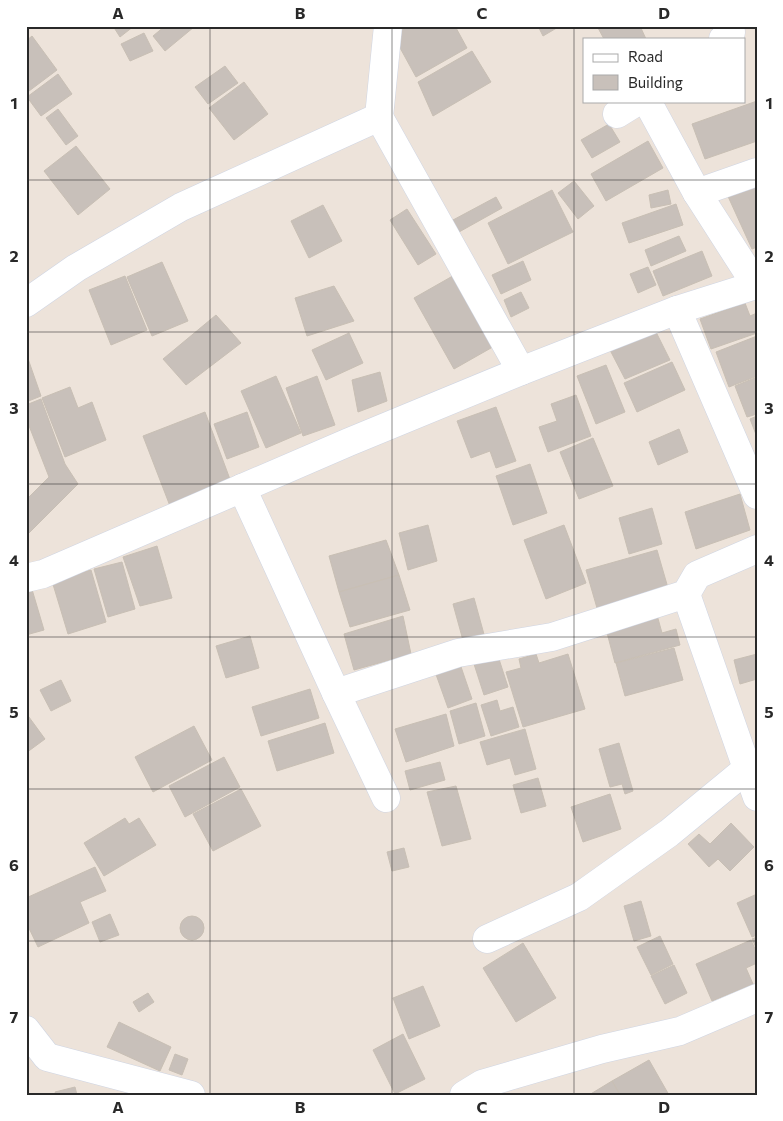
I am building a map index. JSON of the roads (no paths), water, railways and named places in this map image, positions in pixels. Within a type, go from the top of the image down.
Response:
[{"type":"street","points":[[388,26],[379,117],[522,371]]},
{"type":"street","points":[[26,578],[43,574],[242,488],[522,371],[677,310],[756,285],[697,193],[648,102]]},
{"type":"street","points":[[26,303],[76,268],[181,207],[379,117]]},
{"type":"street","points":[[697,193],[757,172]]},
{"type":"street","points":[[677,310],[757,495]]},
{"type":"street","points":[[242,488],[386,798]]},
{"type":"street","points":[[336,693],[458,653],[552,637],[686,594],[697,575],[757,549]]},
{"type":"street","points":[[686,594],[757,797]]},
{"type":"street","points":[[487,939],[579,898],[669,833],[748,768]]},
{"type":"street","points":[[464,1095],[482,1084],[528,1070],[602,1049],[680,1031],[757,998]]},
{"type":"street","points":[[26,1030],[48,1057],[191,1095]]}]
